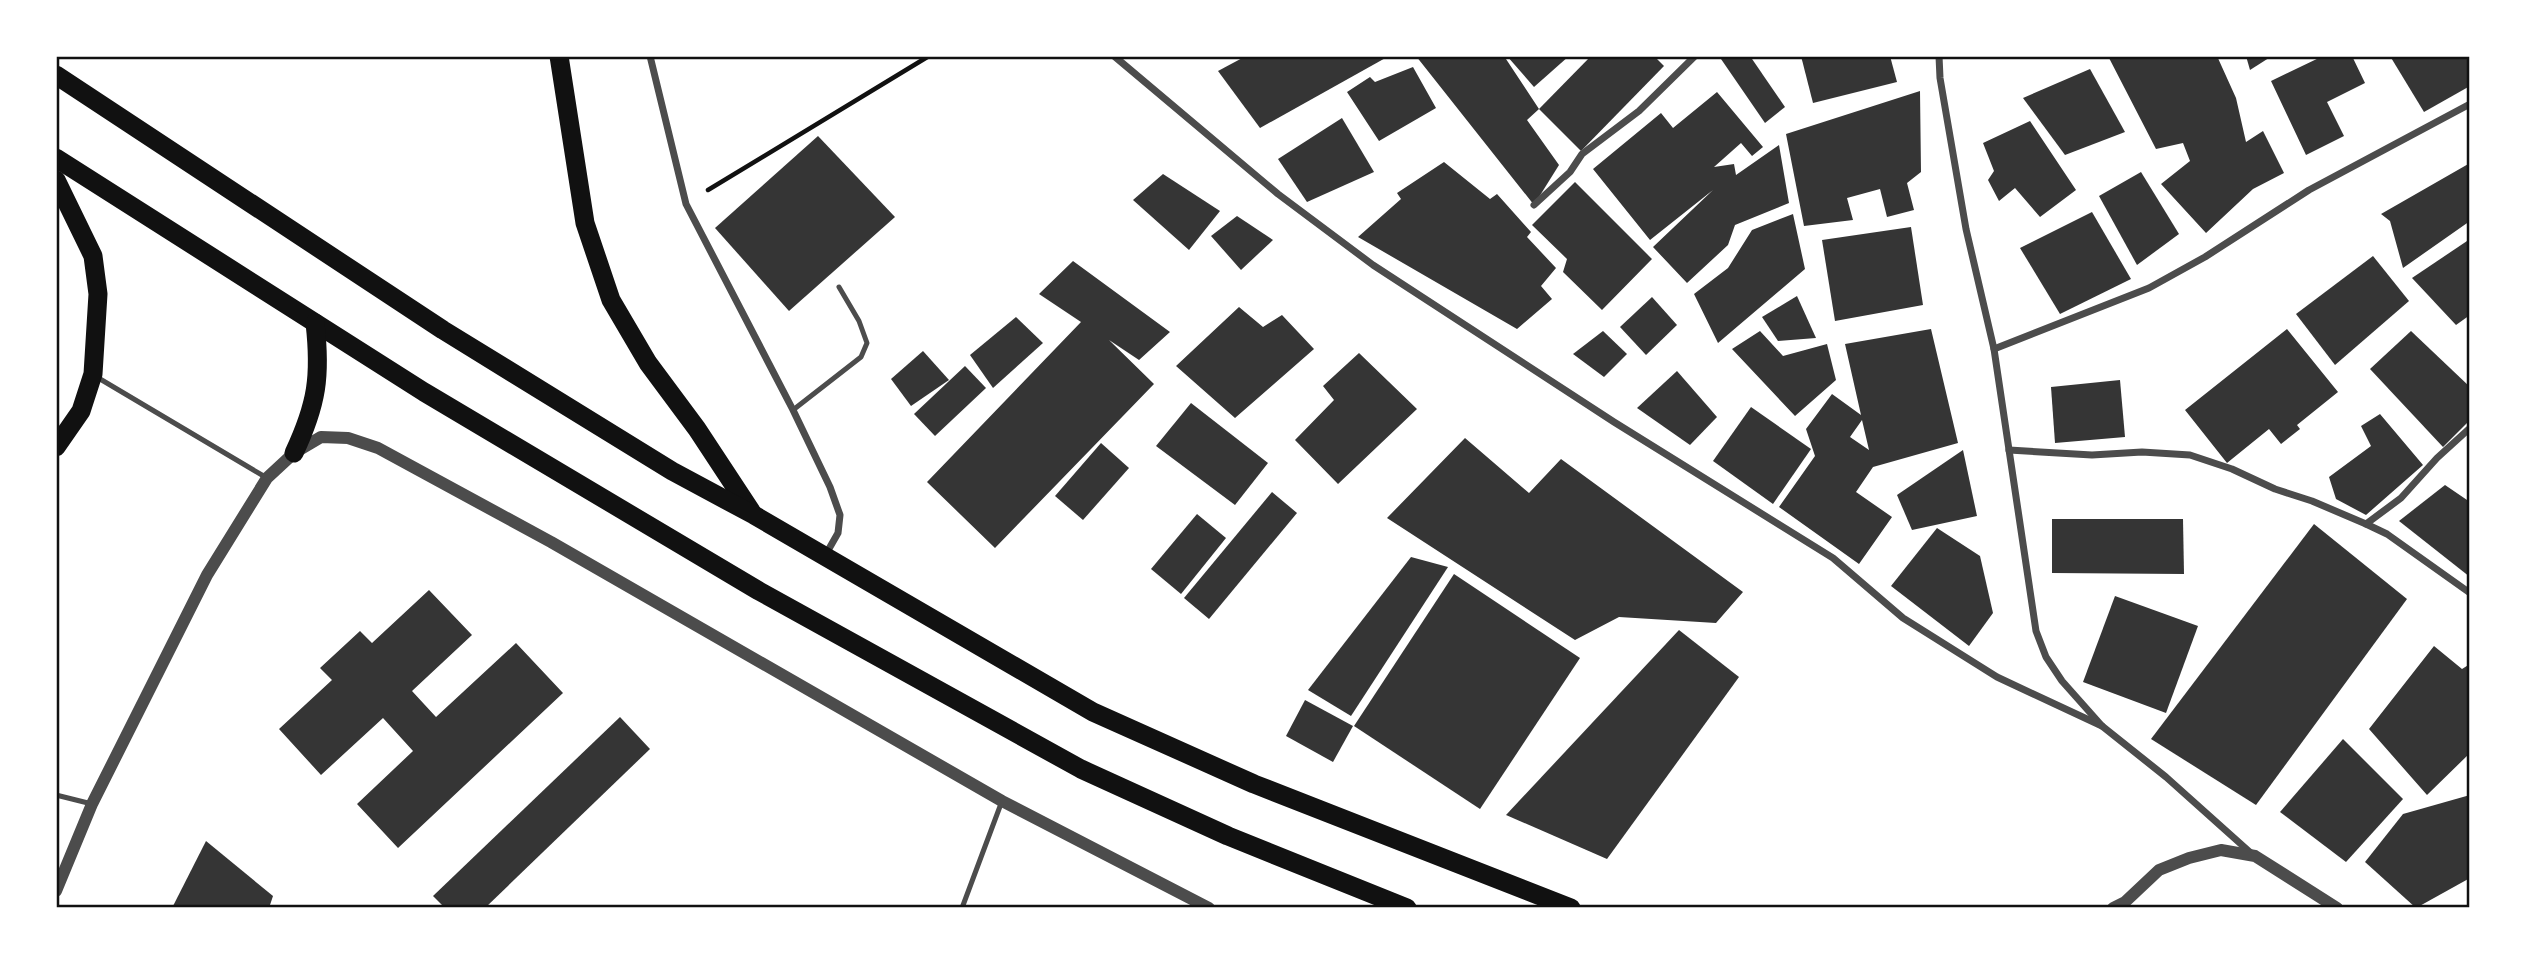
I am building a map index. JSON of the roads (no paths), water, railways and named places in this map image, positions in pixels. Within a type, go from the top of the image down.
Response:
[{"type":"highway","points":[[559,56],[585,223],[611,300],[648,363],[697,429],[754,515]]},
{"type":"highway","points":[[56,75],[443,330],[672,471],[754,515],[1093,712],[1254,784],[1571,908]]},
{"type":"highway","points":[[56,158],[424,392],[759,592],[1081,769],[1228,836],[1407,908]]},
{"type":"highway","points":[[56,180],[93,256],[98,293],[93,374],[80,411],[56,447]]},
{"type":"highway","points":[[295,453],[308,423],[317,390],[319,357],[315,323]]},
{"type":"street","points":[[650,56],[686,204],[793,410],[830,487],[840,515],[838,533],[824,557]]},
{"type":"street","points":[[1114,56],[1278,194],[1373,265],[1602,414],[1833,558],[1903,618],[1973,663],[2102,726]]},
{"type":"street","points":[[1534,205],[1570,172],[1582,154],[1626,123],[1695,56]]},
{"type":"street","points":[[1939,56],[1940,78],[1966,229],[1994,349],[2036,631],[2046,657],[2062,681],[2102,726],[2255,856],[2337,908]]},
{"type":"street","points":[[1994,349],[2149,288],[2205,257],[2309,190],[2470,104]]},
{"type":"street","points":[[2366,524],[2401,498],[2437,458],[2470,428]]},
{"type":"street","points":[[56,891],[92,804],[207,575],[267,478],[295,453],[321,438],[348,438],[378,448],[551,542],[1002,801],[1209,908]]},
{"type":"street","points":[[2009,450],[2092,455],[2141,452],[2190,455],[2232,469],[2388,534],[2470,593]]},
{"type":"street","points":[[2113,908],[2124,905],[2159,870],[2189,858],[2221,850],[2255,856]]},
{"type":"lane","points":[[793,410],[861,357],[867,343],[859,321],[839,287]]},
{"type":"lane","points":[[93,374],[267,478]]},
{"type":"lane","points":[[56,795],[92,804]]},
{"type":"lane","points":[[962,908],[1002,801]]}]
